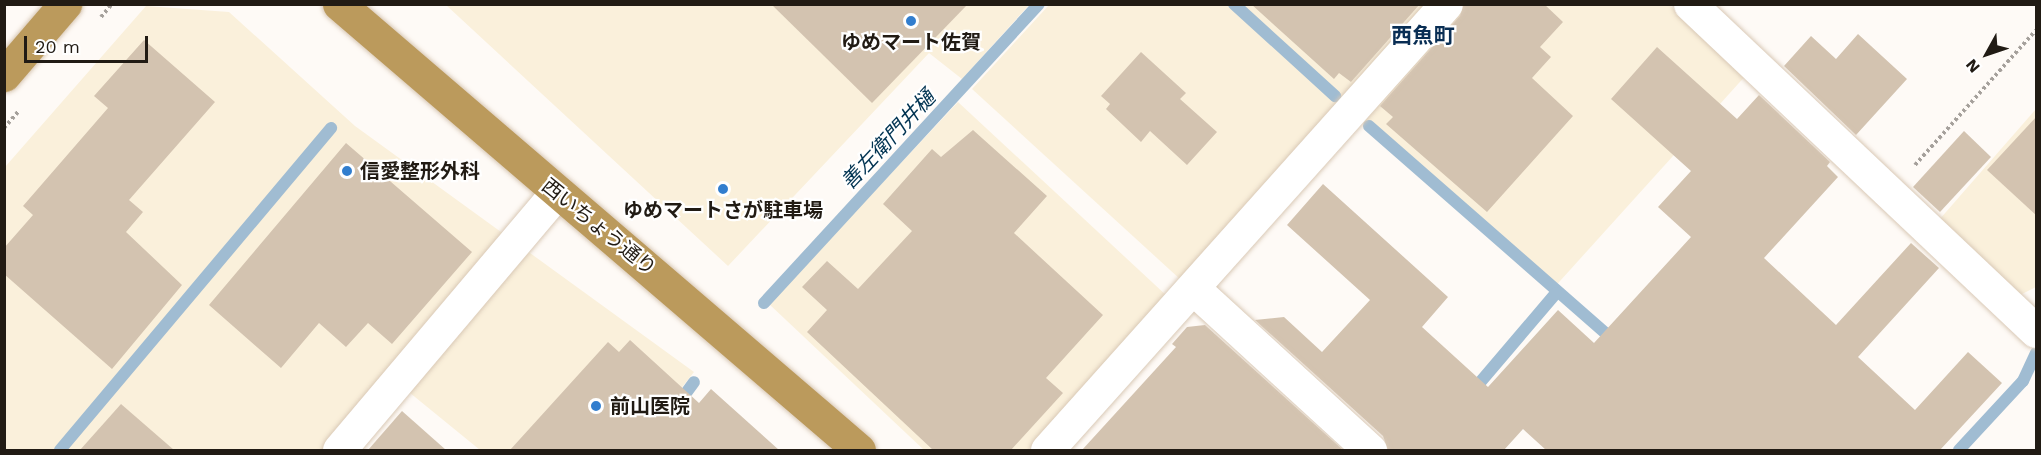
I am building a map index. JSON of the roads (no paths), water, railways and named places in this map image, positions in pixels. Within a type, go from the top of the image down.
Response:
[{"type":"highway","points":[[4,75],[65,4]]},
{"type":"highway","name":"西いちょう通り","points":[[339,4],[556,193],[859,450]]},
{"type":"street","points":[[1047,450],[1194,289],[1446,4]]},
{"type":"street","points":[[1690,4],[1890,192],[2033,322]]},
{"type":"street","points":[[339,450],[556,193]]},
{"type":"street","points":[[1194,289],[1370,450]]},
{"type":"waterway","name":"善左衛門井樋","points":[[764,303],[1039,4]]},
{"type":"waterway","points":[[1234,4],[1335,96]]},
{"type":"waterway","points":[[1369,126],[1615,341]]},
{"type":"waterway","points":[[60,450],[331,128]]},
{"type":"waterway","points":[[1471,393],[1556,293]]},
{"type":"waterway","points":[[1959,450],[2023,381],[2036,353]]},
{"type":"waterway","name":"善左衛門井樋","points":[[678,404],[694,382]]},
{"type":"place","name":"ゆめマート佐賀","points":[[911,21]]},
{"type":"place","name":"信愛整形外科","points":[[347,171]]},
{"type":"place","name":"ゆめマートさが駐車場","points":[[723,189]]},
{"type":"place","name":"前山医院","points":[[596,406]]},
{"type":"district","name":"西魚町","points":[[1423,36]]}]
